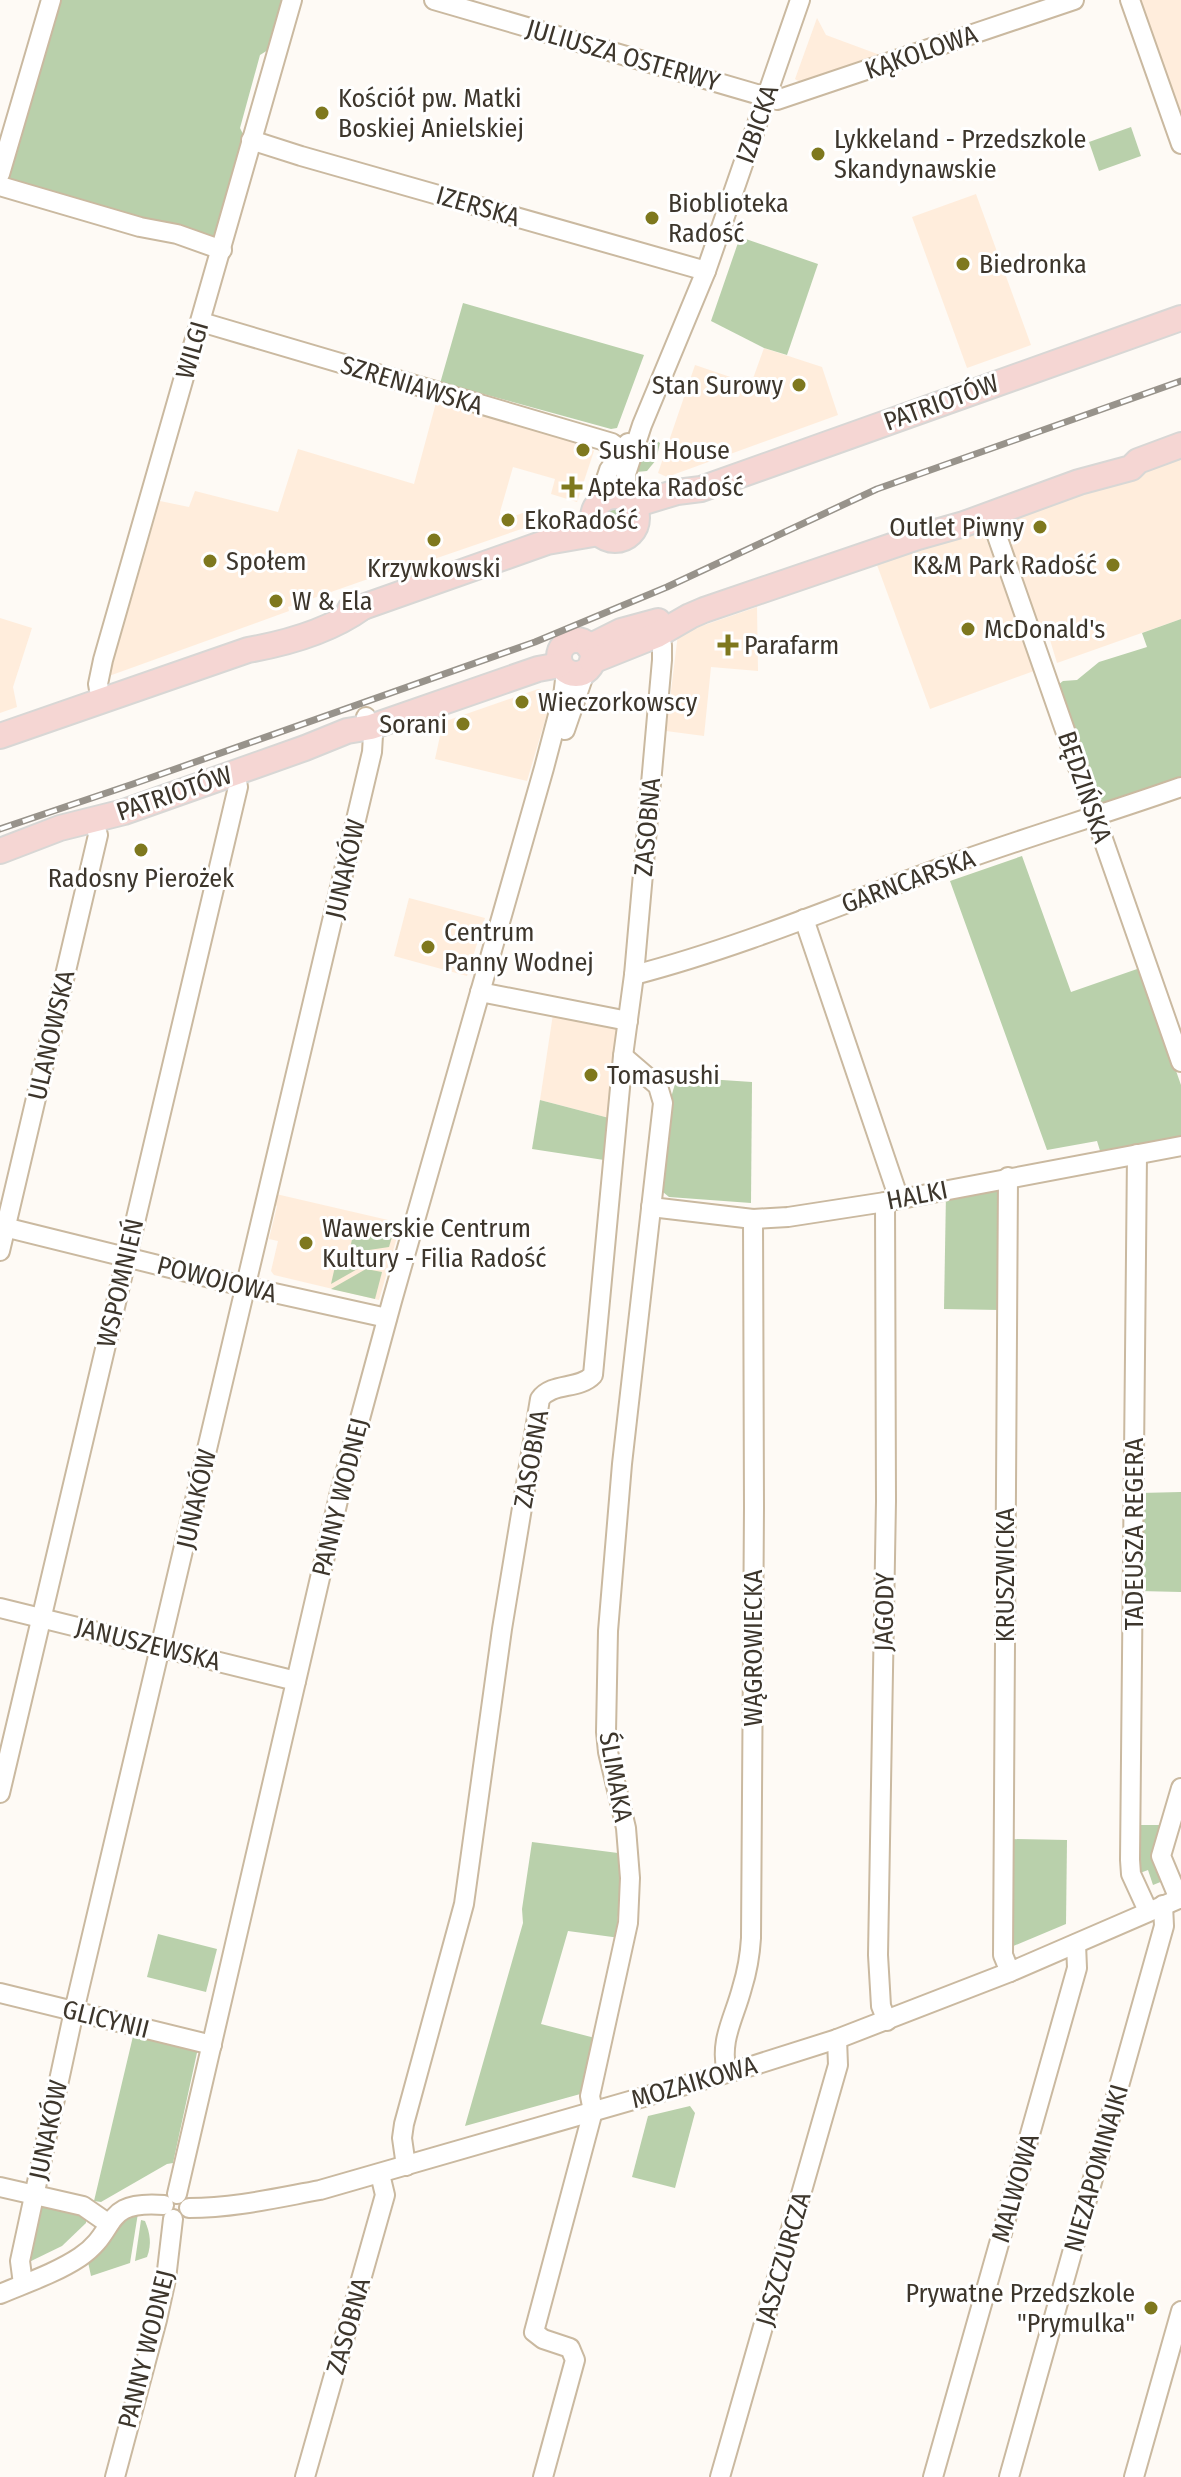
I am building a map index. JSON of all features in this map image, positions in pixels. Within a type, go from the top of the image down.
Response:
[{"type":"main road","name":"PATRIOTÓW","points":[[632,508],[677,492],[701,489],[1181,318]]},
{"type":"main road","name":"PATRIOTÓW","points":[[0,851],[60,828],[124,812],[235,773],[361,725],[389,706],[576,661],[657,635],[690,616],[918,537],[953,516],[989,513],[1079,482],[1107,463],[1125,457],[1138,461],[1181,445]]},
{"type":"main road","points":[[0,736],[248,650],[287,629],[345,609],[363,607],[547,542],[597,517],[609,496],[632,508],[631,534],[612,540],[597,517]]},
{"type":"main road","name":"PATRIOTÓW","points":[[576,661],[621,631],[690,616]]},
{"type":"street","points":[[0,174],[51,0]]},
{"type":"street","name":"WILGI","points":[[101,701],[98,684],[103,660],[292,0]]},
{"type":"street","name":"JULIUSZA OSTERWY","points":[[434,0],[767,97]]},
{"type":"street","name":"IZBICKA","points":[[632,508],[626,474],[642,425],[706,271],[800,0]]},
{"type":"street","name":"KĄKOLOWA","points":[[767,97],[777,100],[786,98],[1074,0]]},
{"type":"street","points":[[1130,0],[1181,144]]},
{"type":"street","name":"IZERSKA","points":[[251,140],[706,271]]},
{"type":"street","points":[[0,186],[140,227],[177,234],[222,250]]},
{"type":"street","name":"SZRENIAWSKA","points":[[201,322],[612,443],[622,450]]},
{"type":"street","name":"IZBICKA","points":[[597,517],[609,470],[642,425]]},
{"type":"street","name":"BĘDZIŃSKA","points":[[989,513],[1181,1062]]},
{"type":"street","name":"ZASOBNA","points":[[406,2166],[402,2138],[404,2124],[464,1904],[500,1641],[540,1399],[547,1392],[587,1381],[593,1375],[662,660],[662,645],[657,635]]},
{"type":"street","name":"PANNY WODNEJ","points":[[115,2477],[157,2320],[176,2207],[339,1496],[563,696],[576,661]]},
{"type":"street","name":"JUNAKÓW","points":[[23,2284],[20,2261],[74,2011],[372,752],[373,735],[361,725]]},
{"type":"street","name":"WSPOMNIEŃ","points":[[0,1793],[238,787],[235,773]]},
{"type":"street","name":"GARNCARSKA","points":[[634,975],[683,962],[917,876],[1181,787]]},
{"type":"street","name":"ULANOWSKA","points":[[0,1251],[3,1226],[98,835],[93,820]]},
{"type":"street","name":"JAGODY","points":[[804,919],[892,1200],[878,1955],[881,2006],[887,2021]]},
{"type":"street","points":[[480,992],[628,1021]]},
{"type":"street","name":"ŚLIMAKA","points":[[543,2477],[575,2360],[570,2348],[543,2339],[534,2332],[593,2111],[590,2096],[628,1923],[630,1878],[626,1828],[606,1732],[608,1631],[622,1464],[663,1103],[658,1086],[623,1056]]},
{"type":"street","name":"HALKI","points":[[651,1207],[753,1219],[788,1217],[1181,1146]]},
{"type":"street","name":"TADEUSZA REGERA","points":[[1137,1154],[1130,1860],[1131,1874],[1168,1903]]},
{"type":"street","name":"KRUSZWICKA","points":[[1008,1177],[1003,1955],[1010,1972]]},
{"type":"street","name":"WĄGROWIECKA","points":[[727,2073],[724,2046],[742,1989],[751,1938],[753,1219]]},
{"type":"street","name":"POWOJOWA","points":[[3,1226],[247,1287],[387,1318]]},
{"type":"street","name":"JANUSZEWSKA","points":[[0,1608],[296,1681]]},
{"type":"street","points":[[1168,1903],[1161,1856],[1181,1788]]},
{"type":"street","name":"MOZAIKOWA","points":[[109,2224],[125,2208],[133,2205],[212,2208],[320,2190],[727,2073],[887,2021],[1010,1972],[1168,1903]]},
{"type":"street","name":"NIEZAPOMINAJKI","points":[[1009,2477],[1168,1903]]},
{"type":"street","name":"MALWOWA","points":[[933,2477],[1077,1968],[1076,1944]]},
{"type":"street","name":"GLICYNII","points":[[0,1993],[212,2045]]},
{"type":"street","name":"JASZCZURCZA","points":[[720,2477],[838,2065],[837,2039]]},
{"type":"street","name":"ZASOBNA","points":[[305,2477],[385,2195],[380,2174]]},
{"type":"street","points":[[0,2187],[83,2206],[109,2224],[85,2254],[0,2294]]},
{"type":"street","points":[[1134,2477],[1181,2311]]},
{"type":"shaded area","points":[[1139,0],[1181,0],[1181,115]]},
{"type":"shaded area","points":[[817,18],[826,35],[880,55],[803,84],[795,79]]},
{"type":"shaded area","points":[[976,194],[1031,345],[967,368],[912,217]]},
{"type":"shaded area","points":[[764,348],[822,367],[838,415],[667,477],[658,473],[695,365],[751,384]]},
{"type":"shaded area","points":[[437,399],[591,447],[594,451],[577,502],[551,494],[555,479],[513,467],[500,512],[503,520],[531,510],[536,524],[405,569],[392,567],[391,571],[288,607],[289,611],[109,676],[160,501],[189,507],[195,491],[278,512],[298,449],[414,484]]},
{"type":"shaded area","points":[[1181,458],[1181,619],[1057,663],[1047,630],[1039,634],[1002,532],[1009,529],[1006,518]]},
{"type":"shaded area","points":[[977,530],[984,533],[1034,671],[930,709],[877,565]]},
{"type":"shaded area","points":[[757,607],[758,671],[711,667],[704,736],[666,731],[678,634]]},
{"type":"shaded area","points":[[0,618],[32,628],[13,687],[17,707],[0,713]]},
{"type":"shaded area","points":[[538,689],[552,697],[527,781],[435,759],[443,722]]},
{"type":"shaded area","points":[[409,898],[485,918],[467,976],[394,956]]},
{"type":"shaded area","points":[[553,1014],[618,1029],[609,1118],[540,1100]]},
{"type":"shaded area","points":[[276,1194],[401,1223],[379,1300],[274,1275],[271,1271],[278,1241],[269,1239],[277,1206],[274,1205]]},
{"type":"green space","points":[[58,0],[282,0],[268,50],[260,55],[240,128],[245,138],[215,240],[187,228],[156,224],[7,179]]},
{"type":"green space","points":[[1131,127],[1141,156],[1099,171],[1089,142]]},
{"type":"green space","points":[[740,237],[818,264],[787,355],[764,348],[711,321]]},
{"type":"green space","points":[[463,303],[644,355],[617,428],[611,429],[476,392],[470,397],[439,387]]},
{"type":"green space","points":[[652,438],[660,443],[656,460],[647,471],[636,472],[637,462]]},
{"type":"green space","points":[[615,505],[626,512],[627,517],[620,528],[615,529],[604,522],[603,517],[610,506]]},
{"type":"green space","points":[[1181,619],[1181,782],[1097,807],[1054,688],[1063,681],[1077,680],[1099,662],[1147,647],[1142,633]]},
{"type":"green space","points":[[1022,856],[1071,992],[1140,968],[1181,1085],[1181,1138],[1101,1154],[1097,1141],[1047,1150],[950,881]]},
{"type":"green space","points":[[677,1077],[752,1082],[751,1203],[669,1197],[663,1192],[670,1101]]},
{"type":"green space","points":[[540,1100],[609,1118],[604,1160],[532,1149]]},
{"type":"green space","points":[[992,1185],[1002,1195],[1000,1310],[944,1309],[946,1193]]},
{"type":"green space","points":[[356,1221],[394,1230],[389,1247],[349,1253]]},
{"type":"green space","points":[[388,1251],[382,1269],[337,1259]]},
{"type":"green space","points":[[336,1262],[361,1267],[331,1284]]},
{"type":"green space","points":[[366,1269],[382,1272],[375,1299],[331,1289]]},
{"type":"green space","points":[[1181,1492],[1181,1592],[1139,1591],[1140,1493]]},
{"type":"green space","points":[[1135,1825],[1166,1825],[1163,1881],[1153,1885],[1148,1870],[1140,1873]]},
{"type":"green space","points":[[1009,1839],[1067,1840],[1066,1924],[1011,1947]]},
{"type":"green space","points":[[532,1842],[618,1853],[621,1888],[617,1924],[622,1925],[620,1938],[568,1931],[541,2024],[595,2038],[584,2093],[465,2126],[523,1923],[522,1909]]},
{"type":"green space","points":[[158,1934],[217,1949],[206,1992],[147,1977]]},
{"type":"green space","points":[[134,2032],[198,2048],[173,2163],[101,2202],[94,2201]]},
{"type":"green space","points":[[690,2106],[695,2113],[675,2188],[632,2177],[648,2116]]},
{"type":"green space","points":[[37,2204],[81,2216],[86,2223],[62,2246],[27,2263]]},
{"type":"green space","points":[[138,2213],[130,2263],[91,2276],[88,2262],[121,2221]]},
{"type":"green space","points":[[141,2220],[145,2221],[148,2230],[150,2248],[147,2257],[135,2261]]},
{"type":"railway","points":[[0,829],[535,642],[667,587],[877,489],[1181,381]]},
{"type":"place","name":"Kościół pw. Matki Boskiej Anielskiej","points":[[322,113]]},
{"type":"place","name":"Lykkeland - Przedszkole Skandynawskie","points":[[818,154]]},
{"type":"place","name":"Bioblioteka Radość","points":[[652,218]]},
{"type":"place","name":"Biedronka","points":[[963,264]]},
{"type":"place","name":"Stan Surowy","points":[[799,385]]},
{"type":"place","name":"Sushi House","points":[[583,450]]},
{"type":"place","name":"Apteka Radość","points":[[572,487]]},
{"type":"place","name":"EkoRadość","points":[[508,520]]},
{"type":"place","name":"Outlet Piwny","points":[[1040,527]]},
{"type":"place","name":"Krzywkowski","points":[[434,540]]},
{"type":"place","name":"Społem","points":[[210,561]]},
{"type":"place","name":"K&M Park Radość","points":[[1113,565]]},
{"type":"place","name":"W & Ela","points":[[276,601]]},
{"type":"place","name":"McDonald's","points":[[968,629]]},
{"type":"place","name":"Parafarm","points":[[728,645]]},
{"type":"place","name":"Wieczorkowscy","points":[[522,702]]},
{"type":"place","name":"Sorani","points":[[463,724]]},
{"type":"place","name":"Radosny Pierożek","points":[[141,850]]},
{"type":"place","name":"Centrum Panny Wodnej","points":[[428,947]]},
{"type":"place","name":"Tomasushi","points":[[591,1075]]},
{"type":"place","name":"Wawerskie Centrum Kultury - Filia Radość","points":[[306,1243]]},
{"type":"place","name":"Prywatne Przedszkole \"Prymulka\"","points":[[1151,2308]]}]
